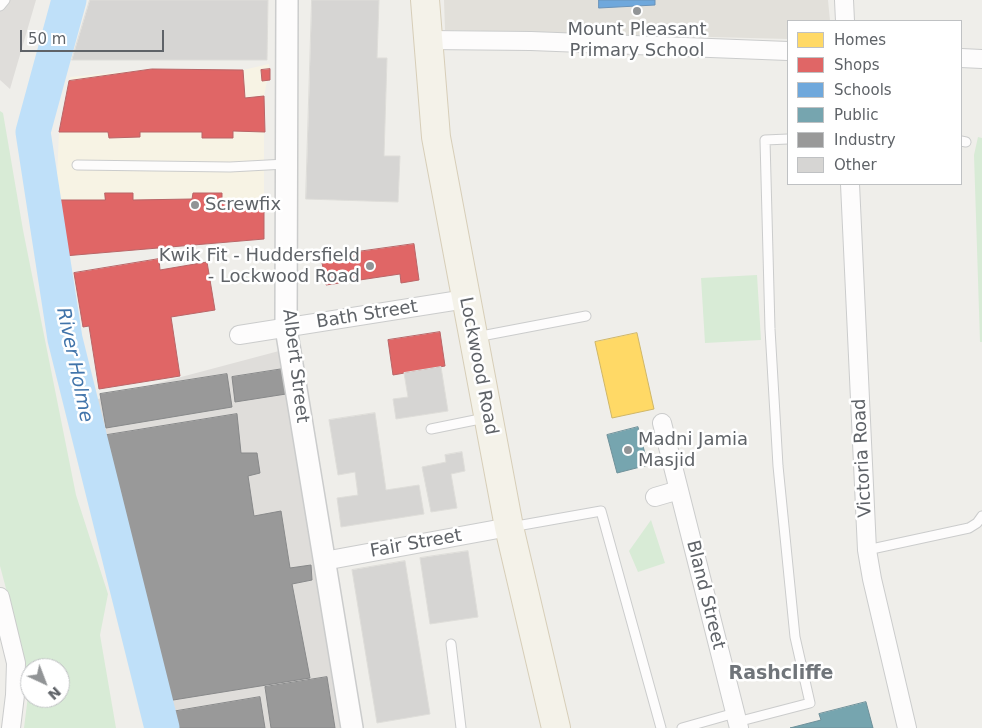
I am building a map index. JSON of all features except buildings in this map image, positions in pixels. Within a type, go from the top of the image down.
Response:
[{"type":"main road","name":"Lockwood Road","points":[[425,0],[436,137],[508,527],[556,728]]},
{"type":"street","name":"Albert Street","points":[[287,0],[286,328],[352,728]]},
{"type":"street","points":[[844,0],[845,20]]},
{"type":"street","points":[[428,40],[531,41],[787,52]]},
{"type":"street","points":[[962,58],[982,59]]},
{"type":"street","name":"Victoria Road","points":[[850,185],[867,550],[907,728]]},
{"type":"street","name":"Bath Street","points":[[239,335],[466,299]]},
{"type":"street","name":"Bland Street","points":[[662,423],[737,721]]},
{"type":"street","points":[[655,498],[679,490]]},
{"type":"street","name":"Fair Street","points":[[324,561],[508,527]]},
{"type":"street","points":[[0,597],[16,663],[11,728]]},
{"type":"lane","points":[[0,6],[5,0]]},
{"type":"lane","points":[[682,728],[737,721],[810,703],[795,637],[778,466],[770,329],[765,140],[787,138]]},
{"type":"lane","points":[[77,165],[230,168],[286,164]]},
{"type":"lane","points":[[473,338],[586,316]]},
{"type":"lane","points":[[430,430],[488,418]]},
{"type":"lane","points":[[508,527],[601,511],[661,728]]},
{"type":"lane","points":[[867,550],[969,528],[977,523],[982,516]]},
{"type":"lane","points":[[451,644],[461,728]]},
{"type":"shaded area","points":[[0,0],[36,0],[10,89],[0,80]]},
{"type":"shaded area","name":"Mount Pleasant Primary School","points":[[444,0],[828,0],[830,20],[787,20],[787,39],[445,30]]},
{"type":"shaded area","points":[[269,64],[270,80],[267,81],[264,96],[264,239],[64,256],[56,200],[59,132],[70,77],[152,69],[243,70]]},
{"type":"shaded area","points":[[279,351],[342,728],[163,728],[87,402]]},
{"type":"green space","points":[[0,111],[3,113],[23,230],[76,495],[108,594],[100,635],[116,728],[24,728],[26,708],[70,708],[70,658],[24,658],[0,566]]},
{"type":"green space","points":[[978,137],[982,138],[982,342],[980,342],[974,155]]},
{"type":"green space","points":[[757,275],[761,340],[705,343],[701,278]]},
{"type":"green space","points":[[651,520],[665,563],[638,572],[629,551]]},
{"type":"waterway","name":"River Holme","points":[[69,0],[33,132],[65,339],[162,728]]},
{"type":"place","name":"Mount Pleasant Primary School","points":[[637,11]]},
{"type":"place","name":"Screwfix","points":[[195,205]]},
{"type":"place","name":"Kwik Fit - Huddersfield - Lockwood Road","points":[[370,266]]},
{"type":"place","name":"Madni Jamia Masjid","points":[[628,450]]},
{"type":"district","name":"Rashcliffe","points":[[781,674]]}]
